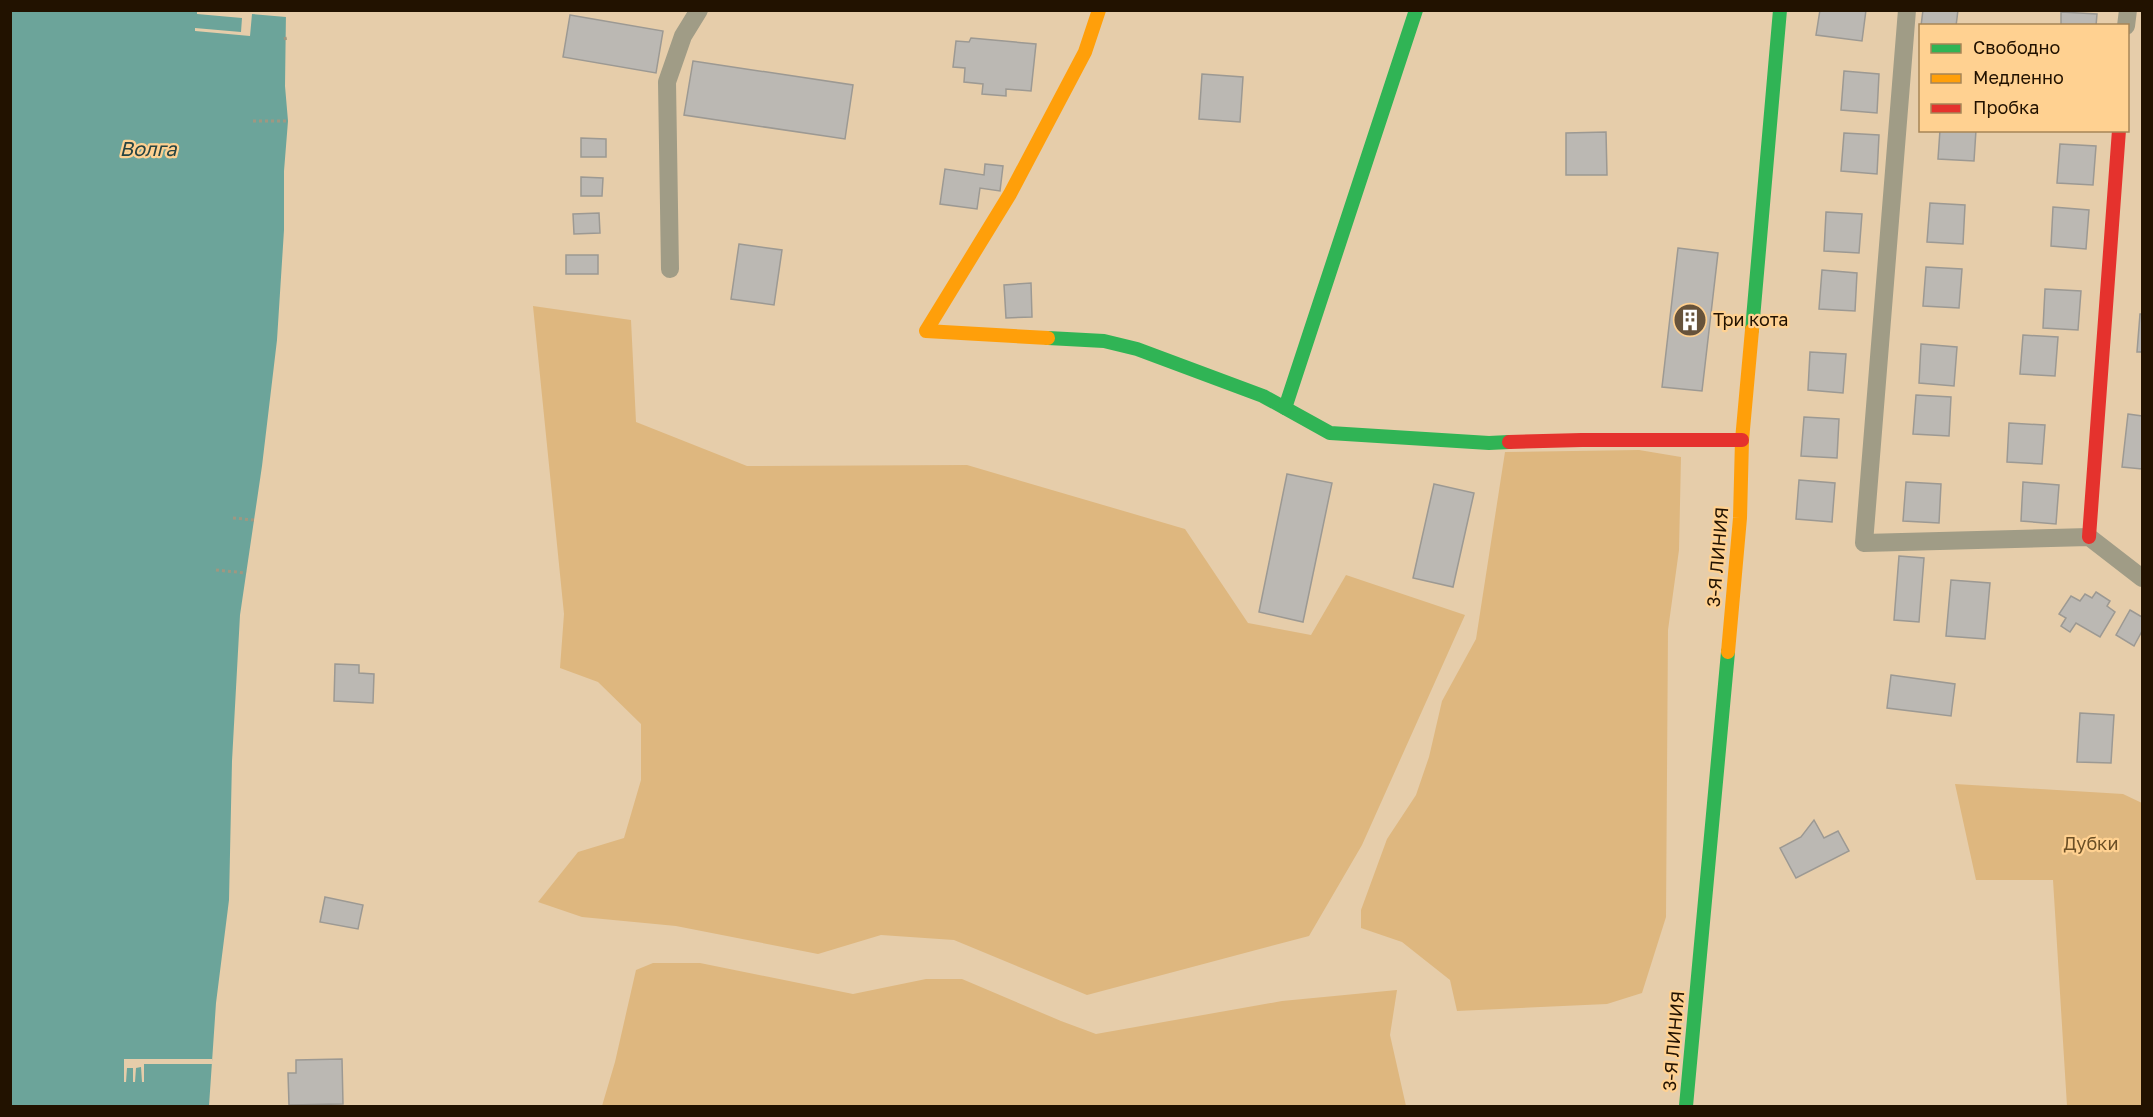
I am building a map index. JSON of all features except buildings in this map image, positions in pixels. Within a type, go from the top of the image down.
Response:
[{"type":"street","points":[[670,269],[667,82],[683,36],[699,10]]},
{"type":"street","points":[[1099,10],[1085,52],[1010,194],[926,331],[1104,341],[1137,349],[1263,396],[1330,434],[1489,443],[1582,440],[1743,440]]},
{"type":"street","points":[[1285,408],[1416,10]]},
{"type":"street","name":"3-Я ЛИНИЯ","points":[[1686,1107],[1740,518],[1743,440],[1780,10]]},
{"type":"street","points":[[1907,10],[1864,543],[2089,537],[2142,578]]},
{"type":"street","points":[[2089,537],[2119,132]]},
{"type":"path","points":[[285,37],[286,42]]},
{"type":"path","points":[[253,121],[288,121]]},
{"type":"path","points":[[233,518],[254,520]]},
{"type":"path","points":[[216,570],[246,573]]},
{"type":"green space","points":[[533,306],[631,320],[636,422],[747,466],[967,465],[1185,529],[1248,623],[1311,635],[1346,575],[1465,615],[1362,845],[1309,936],[1087,995],[954,940],[881,935],[818,954],[676,926],[582,917],[538,902],[578,852],[624,838],[641,780],[641,724],[598,682],[560,668],[564,614]]},
{"type":"green space","points":[[1639,450],[1681,457],[1679,550],[1668,630],[1666,917],[1642,993],[1607,1004],[1457,1011],[1450,980],[1402,942],[1361,928],[1361,910],[1387,839],[1416,795],[1429,757],[1442,701],[1476,639],[1505,452]]},
{"type":"green space","name":"Дубки","points":[[1955,784],[2123,794],[2142,803],[2142,1106],[2067,1106],[2053,880],[1976,880]]},
{"type":"green space","points":[[653,963],[700,963],[853,994],[926,979],[962,979],[1096,1034],[1282,1001],[1397,990],[1390,1035],[1406,1106],[602,1106],[615,1062],[636,970]]},
{"type":"water","name":"Волга","points":[[10,11],[286,11],[285,86],[288,121],[277,340],[262,466],[240,615],[232,761],[229,900],[216,1003],[209,1106],[11,1106]]},
{"type":"pier","points":[[197,11],[286,11],[286,17],[252,14],[250,36],[195,31],[195,28],[241,32],[242,18],[197,14]]},
{"type":"pier","points":[[124,1059],[212,1059],[212,1064],[144,1064],[144,1082],[142,1082],[141,1067],[136,1068],[135,1082],[133,1082],[133,1068],[127,1068],[126,1082],[124,1082]]},
{"type":"traffic: fast","points":[[1285,408],[1416,10]]},
{"type":"traffic: fast","points":[[1752,330],[1780,10]]},
{"type":"traffic: fast","points":[[1048,338],[1104,341],[1137,349],[1263,396],[1330,433],[1489,443],[1509,442]]},
{"type":"traffic: fast","points":[[1686,1106],[1728,652]]},
{"type":"traffic: slow","points":[[1048,338],[926,331],[1010,194],[1085,52],[1099,10]]},
{"type":"traffic: slow","points":[[1728,652],[1740,518],[1742,440],[1752,330]]},
{"type":"traffic: jam","points":[[2089,537],[2119,132]]},
{"type":"traffic: jam","points":[[1509,442],[1742,440]]},
{"type":"place","name":"Три кота","points":[[1690,320]]}]
